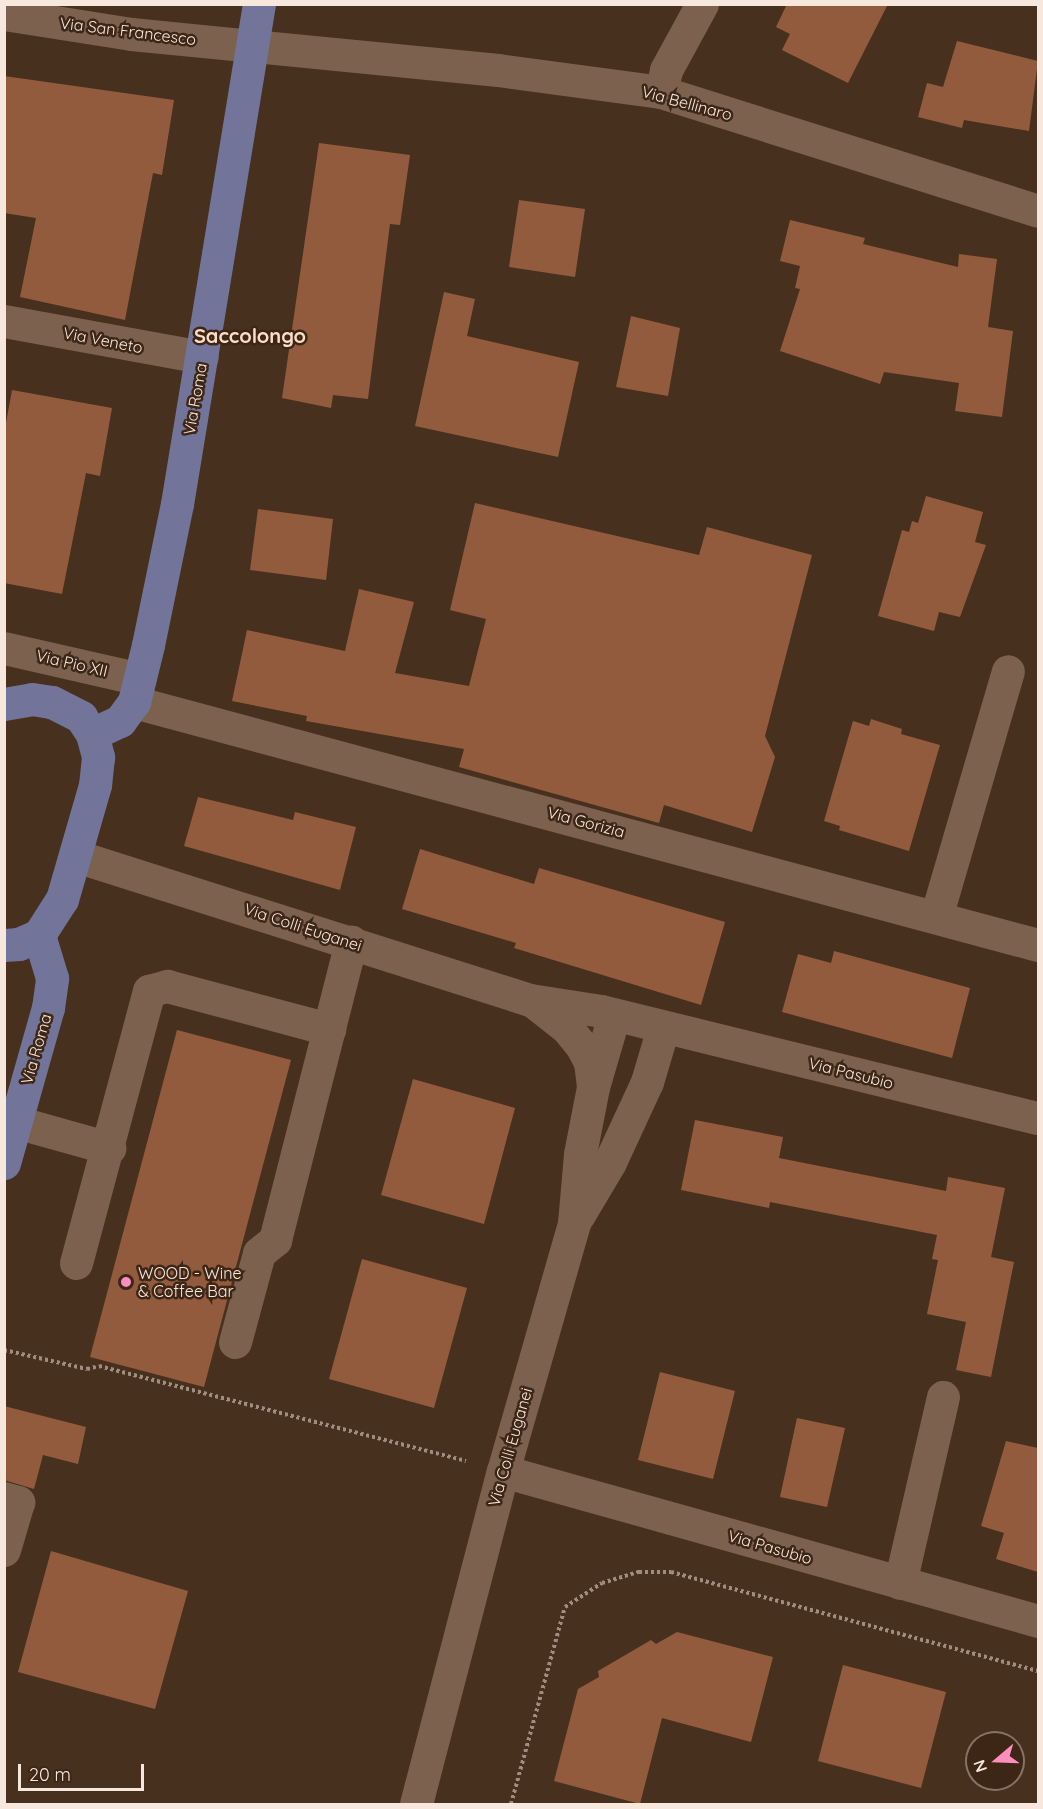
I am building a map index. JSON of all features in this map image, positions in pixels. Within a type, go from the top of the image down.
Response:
[{"type":"main road","name":"Via Roma","points":[[137,690],[202,357],[259,4]]},
{"type":"main road","points":[[92,734],[120,720],[137,690]]},
{"type":"main road","points":[[4,704],[32,699],[52,702],[81,717],[92,734],[98,757],[90,860],[39,935],[19,944],[4,945]]},
{"type":"main road","name":"Via Roma","points":[[4,1163],[48,1008],[52,978],[39,935]]},
{"type":"street","points":[[661,92],[666,70],[702,4]]},
{"type":"street","name":"Via San Francesco","points":[[4,14],[131,34],[252,46]]},
{"type":"street","name":"Via Bellinaro","points":[[252,46],[498,70],[661,92],[1038,211]]},
{"type":"street","name":"Via Veneto","points":[[4,321],[202,357]]},
{"type":"street","name":"Via Pio XII","points":[[4,648],[137,690]]},
{"type":"street","points":[[936,917],[1008,671]]},
{"type":"street","name":"Via Gorizia","points":[[137,690],[1038,945]]},
{"type":"street","name":"Via Colli Euganei","points":[[90,860],[530,1000],[614,1015],[663,1028]]},
{"type":"street","points":[[235,1342],[259,1253],[275,1240],[351,942]]},
{"type":"street","points":[[76,1263],[109,1148],[149,991],[166,986],[329,1029]]},
{"type":"street","name":"Via Colli Euganei","points":[[530,1000],[567,1028],[581,1045],[590,1062],[593,1087]]},
{"type":"street","name":"Via Colli Euganei","points":[[416,1804],[503,1470],[574,1223],[580,1154],[593,1087],[614,1015]]},
{"type":"street","points":[[574,1223],[610,1162],[647,1082],[663,1028]]},
{"type":"street","name":"Via Pasubio","points":[[663,1028],[1038,1119]]},
{"type":"street","points":[[16,1122],[109,1148]]},
{"type":"street","points":[[900,1583],[943,1397]]},
{"type":"street","name":"Via Pasubio","points":[[503,1470],[1038,1621]]},
{"type":"street","points":[[4,1498],[18,1502],[4,1550]]},
{"type":"path","points":[[4,1350],[87,1369],[99,1366],[503,1470]]},
{"type":"path","points":[[511,1804],[565,1607],[602,1583],[639,1572],[671,1572],[1038,1671]]},
{"type":"building","points":[[787,4],[888,4],[848,83],[782,50],[790,34],[776,27]]},
{"type":"building","points":[[957,41],[1038,61],[1029,131],[964,120],[962,128],[918,117],[927,83],[943,87]]},
{"type":"building","points":[[4,76],[174,100],[162,175],[153,173],[125,320],[20,297],[36,218],[4,213]]},
{"type":"building","points":[[319,143],[410,155],[400,225],[390,224],[368,399],[333,395],[331,408],[282,398]]},
{"type":"building","points":[[519,200],[585,209],[575,277],[509,267]]},
{"type":"building","points":[[790,220],[865,238],[863,244],[958,267],[959,254],[997,259],[988,327],[1013,331],[1002,417],[955,411],[959,383],[884,372],[880,384],[780,351],[800,289],[795,288],[800,266],[780,261]]},
{"type":"building","points":[[444,292],[475,299],[467,336],[579,362],[558,457],[415,426]]},
{"type":"building","points":[[631,316],[680,328],[668,396],[616,387]]},
{"type":"building","points":[[12,390],[112,408],[100,476],[86,473],[62,594],[4,583],[4,434]]},
{"type":"building","points":[[926,496],[983,512],[975,542],[986,545],[960,617],[939,612],[934,631],[878,616],[902,530],[909,532],[912,521],[918,523]]},
{"type":"building","points":[[475,503],[699,555],[707,527],[812,555],[765,736],[775,757],[752,832],[664,805],[659,823],[459,767],[464,749],[306,721],[307,716],[232,701],[247,630],[345,651],[359,589],[414,602],[395,673],[469,686],[486,619],[450,610]]},
{"type":"building","points":[[258,509],[333,519],[326,580],[250,570]]},
{"type":"building","points":[[871,719],[902,729],[901,734],[940,745],[909,851],[839,830],[840,826],[824,821],[853,721],[869,726]]},
{"type":"building","points":[[198,797],[293,820],[295,812],[356,827],[340,890],[184,846]]},
{"type":"building","points":[[420,849],[534,884],[539,868],[725,922],[701,1005],[514,948],[516,943],[402,909]]},
{"type":"building","points":[[834,951],[970,988],[952,1058],[782,1012],[798,954],[831,963]]},
{"type":"building","points":[[177,1030],[291,1060],[204,1387],[90,1357]]},
{"type":"building","points":[[413,1079],[515,1108],[484,1224],[381,1195]]},
{"type":"building","points":[[695,1120],[783,1137],[779,1158],[946,1191],[948,1177],[1005,1188],[991,1257],[1014,1262],[991,1377],[956,1370],[966,1322],[927,1314],[938,1260],[932,1259],[937,1235],[770,1202],[769,1208],[681,1190]]},
{"type":"building","points":[[362,1259],[467,1288],[434,1408],[329,1379]]},
{"type":"building","points":[[660,1372],[735,1391],[713,1479],[638,1460]]},
{"type":"building","points":[[4,1406],[86,1427],[78,1464],[43,1455],[34,1489],[4,1480]]},
{"type":"building","points":[[797,1418],[845,1428],[827,1507],[780,1497]]},
{"type":"building","points":[[1006,1441],[1038,1448],[1038,1572],[996,1559],[1004,1533],[981,1526]]},
{"type":"building","points":[[51,1551],[188,1591],[155,1709],[18,1672]]},
{"type":"building","points":[[677,1632],[773,1657],[751,1742],[662,1718],[640,1804],[554,1781],[578,1689],[599,1677],[598,1671],[651,1640],[656,1644]]},
{"type":"building","points":[[843,1665],[946,1692],[921,1788],[818,1761]]},
{"type":"place","name":"WOOD - Wine & Coffee Bar","points":[[126,1282]]},
{"type":"district","name":"Saccolongo","points":[[250,335]]}]
